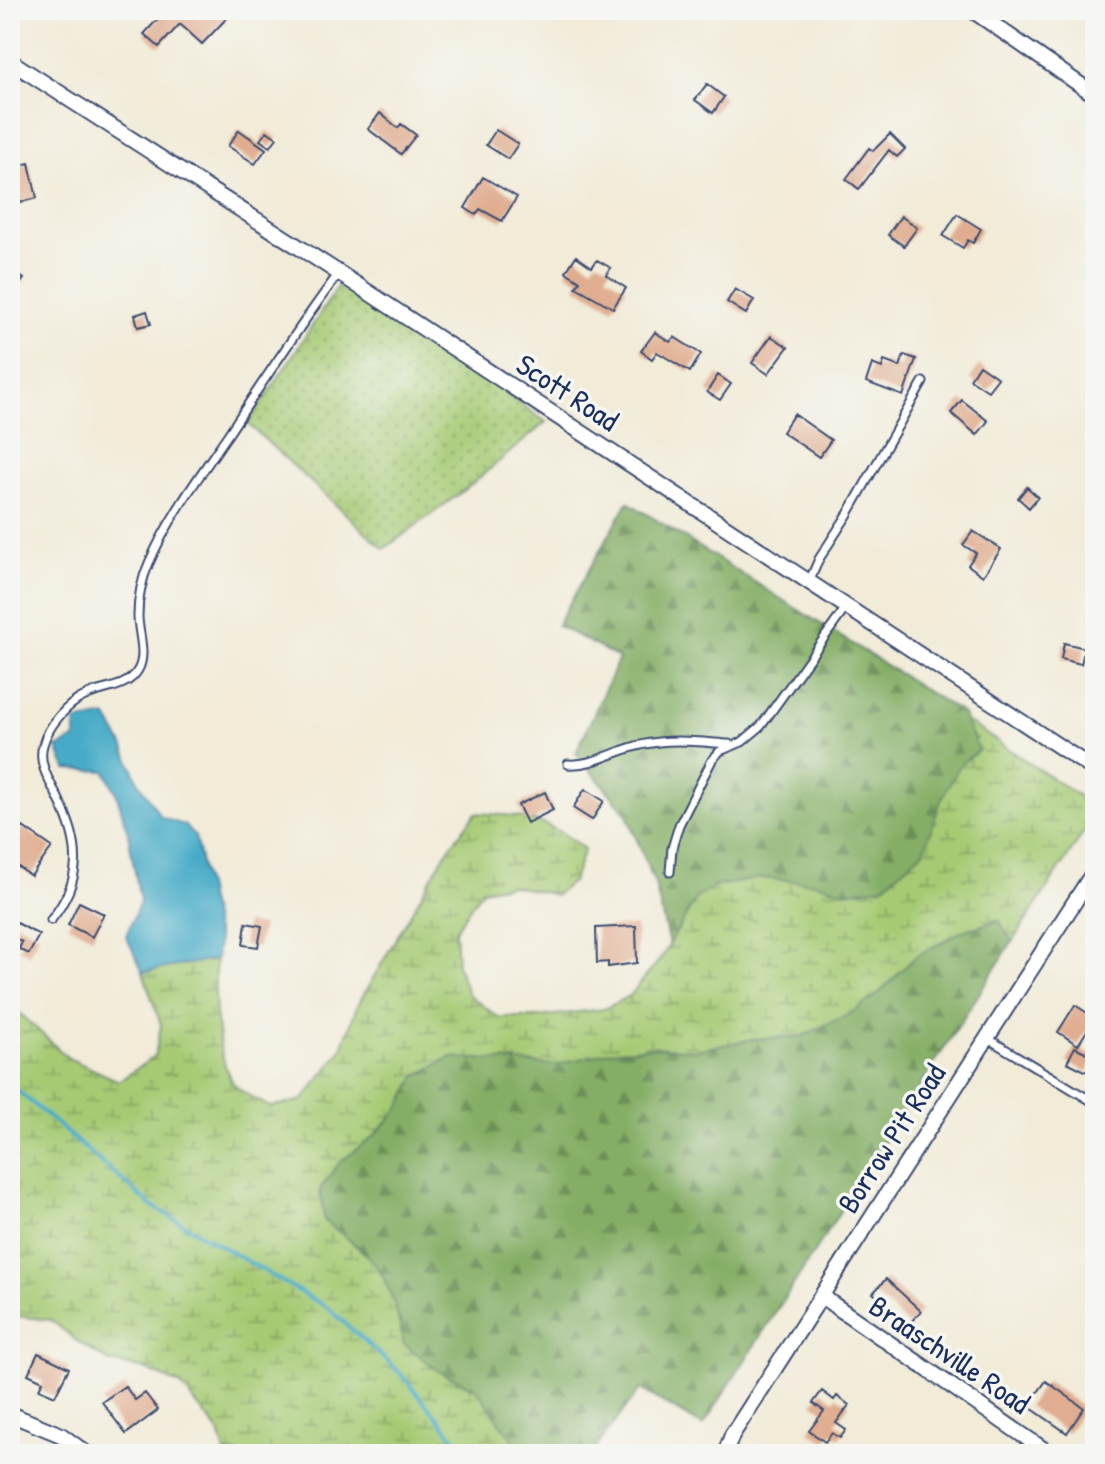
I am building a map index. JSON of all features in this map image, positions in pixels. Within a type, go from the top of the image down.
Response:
[{"type":"street","points":[[972,10],[1095,95]]},
{"type":"street","name":"Scott Road","points":[[10,61],[339,273],[1095,770]]},
{"type":"street","name":"Borrow Pit Road","points":[[725,1454],[732,1435],[1095,870]]},
{"type":"street","name":"Braaschville Road","points":[[821,1296],[1050,1454]]},
{"type":"street","points":[[10,1414],[61,1435],[87,1454]]},
{"type":"lane","points":[[51,920],[69,896],[76,869],[69,823],[42,764],[43,744],[64,710],[73,702],[122,685],[138,670],[142,654],[139,600],[147,566],[158,542],[339,273]]},
{"type":"lane","points":[[809,582],[819,559],[923,382]]},
{"type":"lane","points":[[568,764],[579,765],[661,741],[742,742],[761,726],[847,606]]},
{"type":"lane","points":[[670,872],[672,848],[679,825],[712,760],[732,744]]},
{"type":"lane","points":[[987,1038],[1095,1103]]},
{"type":"green space","points":[[344,277],[546,422],[467,488],[384,549],[248,424]]},
{"type":"green space","points":[[628,502],[963,714],[979,750],[960,765],[924,851],[882,887],[845,892],[816,883],[697,897],[669,945],[655,884],[626,813],[576,753],[619,658],[557,625]]},
{"type":"green space","points":[[965,720],[1095,807],[1095,815],[1012,942],[999,920],[962,931],[916,956],[878,994],[851,1013],[802,1036],[753,1039],[695,1050],[656,1047],[611,1051],[556,1065],[451,1057],[416,1076],[399,1108],[375,1135],[339,1163],[320,1189],[324,1220],[364,1253],[386,1283],[403,1343],[438,1371],[476,1389],[523,1454],[225,1454],[219,1432],[181,1385],[145,1369],[110,1362],[51,1320],[17,1316],[10,1302],[10,1004],[68,1058],[119,1081],[155,1056],[161,1025],[143,972],[216,959],[219,1041],[233,1083],[270,1107],[303,1100],[341,1051],[357,1006],[447,851],[476,813],[534,820],[558,831],[584,849],[573,881],[556,895],[509,885],[482,890],[455,930],[457,965],[468,994],[498,1017],[539,1017],[604,1009],[630,996],[662,957],[697,897],[717,886],[762,878],[816,883],[845,892],[882,887],[924,851],[941,800],[960,765],[979,750]]},
{"type":"green space","points":[[1000,920],[1012,942],[703,1426],[640,1389],[591,1454],[523,1454],[476,1389],[438,1371],[403,1343],[400,1321],[362,1250],[324,1220],[320,1189],[339,1163],[375,1135],[399,1108],[416,1076],[451,1057],[556,1064],[611,1051],[656,1047],[695,1050],[753,1039],[802,1036],[878,994],[916,956],[962,931]]},
{"type":"water","points":[[106,716],[123,745],[138,781],[161,817],[184,825],[195,836],[218,941],[216,959],[143,972],[126,936],[140,901],[128,833],[116,792],[105,771],[66,769],[57,748],[75,739],[75,722]]},
{"type":"building","points":[[166,10],[218,10],[227,18],[202,44],[180,24],[159,47],[144,34]]},
{"type":"building","points":[[707,84],[724,97],[713,113],[695,100]]},
{"type":"building","points":[[380,113],[398,128],[401,124],[416,135],[401,154],[368,129]]},
{"type":"building","points":[[239,130],[266,149],[255,164],[228,146]]},
{"type":"building","points":[[496,130],[518,144],[508,159],[486,145]]},
{"type":"building","points":[[267,131],[277,138],[270,147],[260,140]]},
{"type":"building","points":[[890,134],[905,149],[897,157],[889,150],[859,189],[846,179],[869,148],[873,151]]},
{"type":"building","points":[[29,163],[37,198],[10,205],[10,168]]},
{"type":"building","points":[[483,177],[517,197],[502,221],[480,209],[476,215],[465,208]]},
{"type":"building","points":[[957,214],[981,229],[973,243],[968,240],[963,248],[943,236]]},
{"type":"building","points":[[901,216],[917,228],[904,246],[888,235]]},
{"type":"building","points":[[576,256],[592,267],[597,260],[611,268],[606,275],[626,288],[613,308],[576,287],[580,281],[566,272]]},
{"type":"building","points":[[10,268],[24,279],[10,297]]},
{"type":"building","points":[[735,289],[754,300],[746,314],[727,302]]},
{"type":"building","points":[[147,311],[151,324],[138,327],[135,315]]},
{"type":"building","points":[[655,332],[670,342],[674,337],[701,354],[690,372],[657,352],[652,359],[641,351]]},
{"type":"building","points":[[771,336],[788,347],[768,374],[752,363]]},
{"type":"building","points":[[904,355],[916,359],[903,396],[866,382],[872,364],[882,368],[884,361],[900,367]]},
{"type":"building","points":[[979,365],[998,378],[988,391],[970,379]]},
{"type":"building","points":[[718,375],[731,384],[720,400],[707,392]]},
{"type":"building","points":[[962,400],[988,421],[977,435],[951,413]]},
{"type":"building","points":[[794,414],[831,440],[819,457],[782,432]]},
{"type":"building","points":[[1027,487],[1038,497],[1029,508],[1018,498]]},
{"type":"building","points":[[973,531],[1001,549],[983,576],[968,565],[976,553],[963,545]]},
{"type":"building","points":[[1064,643],[1085,648],[1081,664],[1061,659]]},
{"type":"building","points":[[585,789],[604,801],[592,820],[573,808]]},
{"type":"building","points":[[545,792],[553,810],[527,823],[518,805]]},
{"type":"building","points":[[23,827],[52,847],[31,876],[10,861],[10,845]]},
{"type":"building","points":[[79,902],[104,914],[92,937],[68,925]]},
{"type":"building","points":[[10,919],[39,935],[29,954],[19,949],[22,942],[10,936]]},
{"type":"building","points":[[246,923],[262,926],[258,947],[243,945]]},
{"type":"building","points":[[636,926],[637,963],[608,967],[608,962],[597,963],[596,928]]},
{"type":"building","points":[[1075,1005],[1095,1018],[1095,1033],[1088,1029],[1078,1045],[1058,1032]]},
{"type":"building","points":[[1075,1047],[1095,1057],[1087,1072],[1067,1062]]},
{"type":"building","points":[[886,1279],[921,1311],[908,1325],[873,1293]]},
{"type":"building","points":[[38,1353],[69,1368],[55,1396],[39,1389],[43,1381],[28,1374]]},
{"type":"building","points":[[1046,1381],[1084,1408],[1067,1433],[1028,1406]]},
{"type":"building","points":[[125,1386],[135,1400],[145,1393],[158,1410],[126,1434],[102,1402]]},
{"type":"building","points":[[822,1391],[834,1400],[837,1396],[849,1405],[836,1423],[846,1430],[840,1438],[832,1433],[825,1442],[809,1431],[824,1411],[813,1403]]},
{"type":"waterway","points":[[10,1084],[152,1206],[328,1308],[399,1372],[468,1454]]}]
